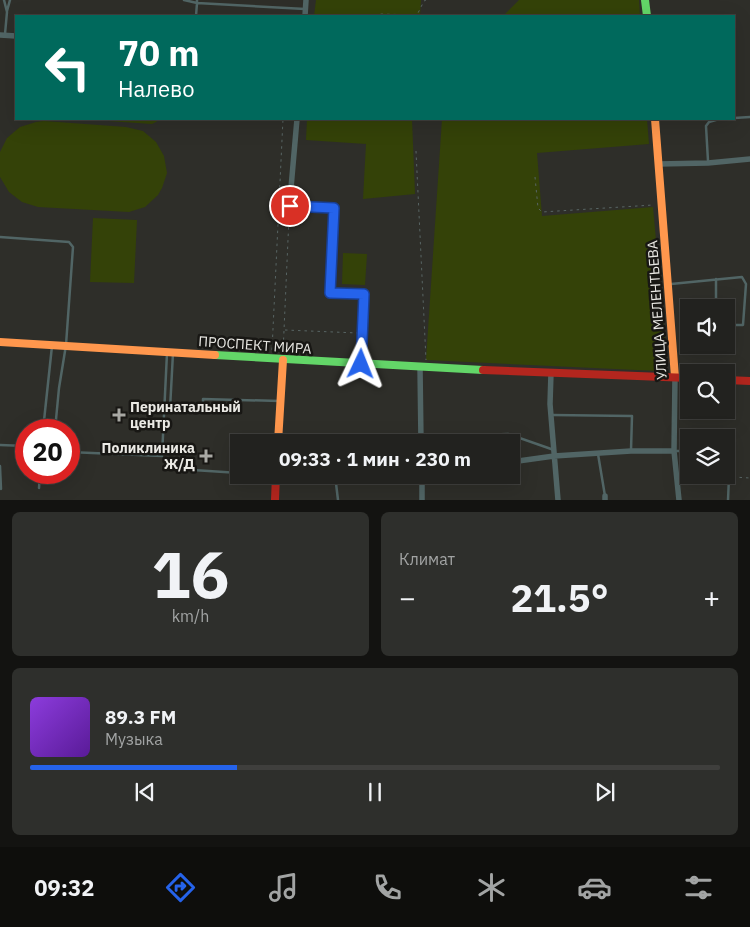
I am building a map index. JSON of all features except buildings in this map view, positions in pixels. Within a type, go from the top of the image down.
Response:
[{"type":"street","points":[[305,15],[306,0]]},
{"type":"street","points":[[645,0],[647,15]]},
{"type":"street","points":[[290,209],[297,120]]},
{"type":"street","name":"УЛИЦА МЕЛЕНТЬЕВА","points":[[655,120],[675,377],[674,450],[679,500]]},
{"type":"street","points":[[658,164],[708,163],[750,159]]},
{"type":"street","name":"ПРОСПЕКТ МИРА","points":[[0,342],[424,368],[680,377]]},
{"type":"street","points":[[278,434],[283,360]]},
{"type":"street","points":[[421,434],[424,368]]},
{"type":"street","points":[[551,373],[550,404],[558,500]]},
{"type":"street","points":[[735,380],[750,381]]},
{"type":"street","points":[[520,460],[554,453],[598,454],[674,450]]},
{"type":"street","points":[[275,500],[276,484]]},
{"type":"street","points":[[422,484],[422,500]]},
{"type":"lane","points":[[4,0],[7,12]]},
{"type":"lane","points":[[3,35],[10,0]]},
{"type":"lane","points":[[184,0],[305,8]]},
{"type":"lane","points":[[196,15],[197,1]]},
{"type":"lane","points":[[735,118],[750,117]]},
{"type":"lane","points":[[708,163],[706,126],[713,120]]},
{"type":"lane","points":[[290,209],[334,208],[330,293],[364,294],[361,364]]},
{"type":"lane","points":[[0,237],[65,242],[72,245],[66,345],[56,419]]},
{"type":"lane","points":[[667,285],[742,276],[745,281],[743,325],[735,325]]},
{"type":"lane","points":[[716,279],[716,299]]},
{"type":"lane","points":[[44,419],[52,344]]},
{"type":"lane","points":[[170,352],[170,409],[203,411],[203,399],[280,401]]},
{"type":"lane","points":[[80,452],[162,456],[170,352]]},
{"type":"lane","points":[[551,415],[632,416],[631,451]]},
{"type":"lane","points":[[520,439],[554,453]]},
{"type":"lane","points":[[0,445],[15,446]]},
{"type":"lane","points":[[674,450],[680,450]]},
{"type":"lane","points":[[598,454],[605,498]]},
{"type":"lane","points":[[0,466],[1,489]]},
{"type":"lane","points":[[178,469],[230,472]]},
{"type":"lane","points":[[335,484],[338,500]]},
{"type":"lane","points":[[728,500],[729,484]]},
{"type":"path","points":[[376,15],[417,14],[426,0]]},
{"type":"path","points":[[272,358],[271,340],[283,120]]},
{"type":"path","points":[[416,151],[424,368]]},
{"type":"path","points":[[535,177],[538,208],[542,212],[662,205]]},
{"type":"path","points":[[283,360],[290,209]]},
{"type":"path","points":[[284,330],[362,334]]},
{"type":"path","points":[[735,477],[750,478]]},
{"type":"green space","points":[[316,0],[421,0],[420,15],[314,15]]},
{"type":"green space","points":[[519,0],[639,0],[640,15],[504,15]]},
{"type":"green space","points":[[106,120],[158,120],[152,124]]},
{"type":"green space","points":[[307,120],[412,120],[415,194],[363,199],[366,144],[306,140]]},
{"type":"green space","points":[[442,120],[647,120],[649,144],[537,153],[542,216],[653,207],[667,362],[665,368],[658,371],[426,360]]},
{"type":"green space","points":[[44,121],[126,127],[143,131],[156,142],[164,156],[167,173],[158,195],[145,207],[129,212],[38,207],[22,202],[9,192],[0,177],[0,152],[7,138],[20,127]]},
{"type":"green space","points":[[93,218],[137,220],[134,283],[90,282]]},
{"type":"green space","points":[[343,253],[367,254],[365,285],[342,284]]},
{"type":"traffic: fast","points":[[645,0],[647,15]]},
{"type":"traffic: fast","points":[[215,355],[483,370]]},
{"type":"traffic: slow","points":[[655,120],[675,377]]},
{"type":"traffic: slow","points":[[0,342],[215,355]]},
{"type":"traffic: slow","points":[[278,434],[283,360]]},
{"type":"traffic: jam","points":[[483,370],[680,378]]},
{"type":"traffic: jam","points":[[735,380],[750,381]]},
{"type":"traffic: jam","points":[[275,500],[276,484]]},
{"type":"place","name":"Перинатальный центр","points":[[119,415]]},
{"type":"place","name":"Поликлиника Ж/Д","points":[[206,456]]},
{"type":"route","points":[[290,206],[334,208],[330,293],[364,294],[361,364]]}]
